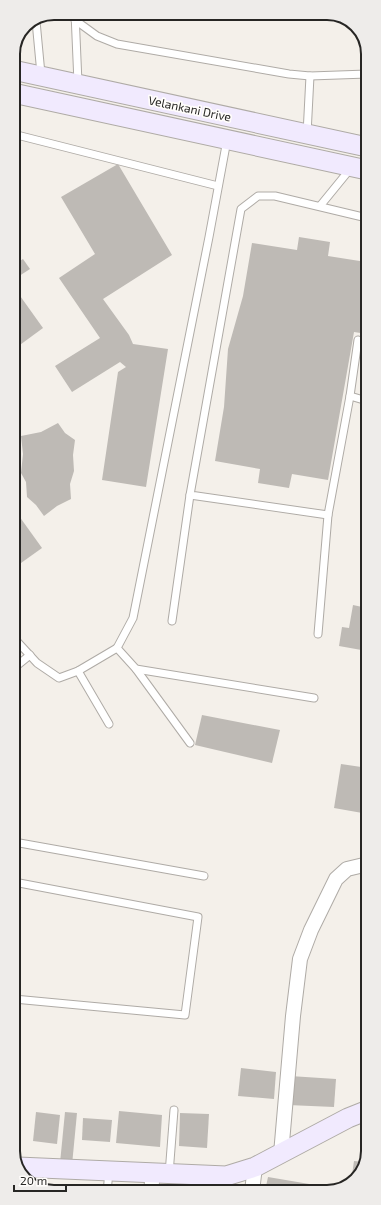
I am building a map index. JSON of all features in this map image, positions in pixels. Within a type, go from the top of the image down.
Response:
[{"type":"street","name":"Velankani Drive","points":[[20,71],[361,146]]},
{"type":"street","name":"Velankani Drive","points":[[20,95],[359,168]]},
{"type":"street","points":[[281,1154],[293,1016],[300,959],[311,930],[336,879],[347,869],[361,866]]},
{"type":"street","points":[[25,1168],[109,1172],[158,1180],[226,1176],[255,1167],[348,1118],[361,1113]]},
{"type":"street","points":[[253,1185],[255,1167]]},
{"type":"lane","points":[[75,20],[78,84]]},
{"type":"lane","points":[[79,20],[97,36],[117,44],[289,74],[310,76],[361,74]]},
{"type":"lane","points":[[36,25],[41,76]]},
{"type":"lane","points":[[307,134],[310,76]]},
{"type":"lane","points":[[20,136],[218,186]]},
{"type":"lane","points":[[20,644],[37,663],[59,678],[78,671],[118,648],[133,618],[227,140]]},
{"type":"lane","points":[[320,206],[359,168]]},
{"type":"lane","points":[[172,622],[190,495],[241,209],[258,196],[274,196],[361,216]]},
{"type":"lane","points":[[318,634],[328,515],[350,396],[358,340]]},
{"type":"lane","points":[[350,396],[361,399]]},
{"type":"lane","points":[[190,495],[328,515]]},
{"type":"lane","points":[[118,648],[136,669],[190,743]]},
{"type":"lane","points":[[20,663],[30,655]]},
{"type":"lane","points":[[136,669],[314,698]]},
{"type":"lane","points":[[78,671],[109,724]]},
{"type":"lane","points":[[20,843],[204,876]]},
{"type":"lane","points":[[20,883],[198,917],[185,1015],[20,1000]]},
{"type":"lane","points":[[158,1180],[174,1110]]},
{"type":"lane","points":[[108,1185],[109,1172]]},
{"type":"building","points":[[118,164],[172,255],[103,299],[129,335],[133,344],[168,349],[146,487],[102,480],[118,372],[126,367],[120,362],[72,392],[55,366],[100,338],[59,278],[95,254],[61,197]]},
{"type":"building","points":[[299,237],[330,242],[328,256],[361,261],[361,333],[354,332],[328,480],[292,474],[289,488],[258,483],[260,469],[215,461],[224,407],[228,349],[243,296],[252,243],[297,250]]},
{"type":"building","points":[[23,259],[30,269],[20,275],[20,261]]},
{"type":"building","points":[[20,296],[43,328],[20,345]]},
{"type":"building","points":[[58,423],[65,433],[75,440],[73,455],[74,471],[70,484],[71,499],[57,506],[44,516],[36,505],[27,497],[26,482],[21,473],[23,454],[21,436],[41,432]]},
{"type":"building","points":[[20,517],[42,548],[20,564]]},
{"type":"building","points":[[353,605],[361,607],[361,650],[339,646],[342,627],[349,628]]},
{"type":"building","points":[[202,715],[280,730],[272,763],[195,745]]},
{"type":"building","points":[[341,764],[361,767],[361,813],[334,808]]},
{"type":"building","points":[[241,1068],[276,1072],[274,1099],[238,1096]]},
{"type":"building","points":[[290,1076],[336,1079],[334,1107],[288,1105]]},
{"type":"building","points":[[119,1111],[162,1115],[160,1147],[116,1143]]},
{"type":"building","points":[[36,1112],[60,1115],[57,1144],[33,1141]]},
{"type":"building","points":[[65,1112],[77,1113],[72,1165],[60,1163]]},
{"type":"building","points":[[180,1113],[209,1114],[207,1148],[179,1146]]},
{"type":"building","points":[[83,1118],[112,1120],[110,1142],[82,1140]]},
{"type":"building","points":[[354,1161],[359,1162],[354,1172],[352,1174]]},
{"type":"building","points":[[268,1177],[315,1185],[266,1185]]}]
